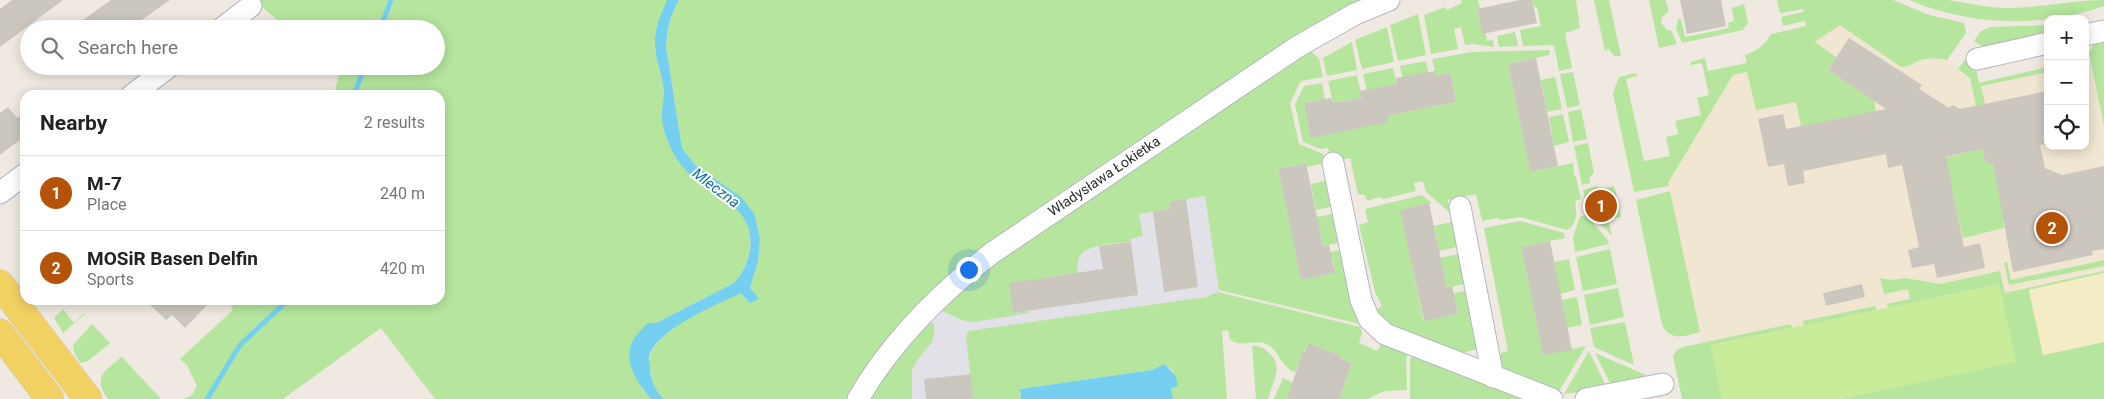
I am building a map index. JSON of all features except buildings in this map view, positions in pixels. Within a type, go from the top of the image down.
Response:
[{"type":"main road","points":[[1,287],[88,399]]},
{"type":"main road","points":[[0,333],[50,399]]},
{"type":"street","name":"Władysława Łokietka","points":[[858,399],[891,352],[927,311],[959,279],[992,253],[1302,43],[1355,14],[1389,0]]},
{"type":"street","points":[[233,20],[252,6]]},
{"type":"street","points":[[2089,34],[2104,30]]},
{"type":"street","points":[[1977,59],[2044,44]]},
{"type":"street","points":[[139,90],[158,75]]},
{"type":"street","points":[[1333,163],[1361,300],[1369,320],[1385,334],[1552,399]]},
{"type":"street","points":[[0,193],[20,178]]},
{"type":"street","points":[[1460,207],[1493,377]]},
{"type":"street","points":[[1586,399],[1664,384]]},
{"type":"shaded area","points":[[1840,25],[1901,67],[1908,67],[1923,60],[1947,60],[1981,86],[2044,73],[2044,150],[2089,150],[2089,57],[2104,126],[2104,348],[1864,399],[1713,399],[1667,183],[1733,75],[1747,72],[1814,42]]},
{"type":"shaded area","points":[[1205,196],[1219,290],[1216,293],[971,374],[973,399],[912,399],[912,370],[918,359],[932,342],[928,322],[941,309],[965,321],[1009,283],[1025,281],[1079,259],[1080,255],[1090,249],[1130,242],[1139,214],[1170,209],[1169,202]]},
{"type":"green space","points":[[254,0],[667,0],[655,35],[656,53],[663,86],[666,137],[676,156],[695,178],[737,208],[741,213],[749,230],[750,249],[740,276],[734,283],[656,323],[648,323],[642,389],[651,399],[435,399],[381,328],[283,399],[183,399],[191,396],[197,386],[187,365],[180,359],[233,310],[230,305],[445,305],[445,90],[335,90],[339,75],[445,75],[445,20],[277,20]]},
{"type":"green space","points":[[679,0],[1364,0],[1319,22],[1285,43],[1018,223],[856,384],[847,399],[664,399],[653,384],[649,365],[655,346],[678,325],[709,307],[750,288],[758,261],[760,240],[755,215],[696,166],[682,148],[666,47],[667,34],[673,12]]},
{"type":"green space","points":[[1461,0],[1478,0],[1480,8],[1477,9],[1482,34],[1486,33],[1487,41],[1493,40],[1494,47],[1465,45],[1461,27],[1454,29],[1458,49],[1431,54],[1424,15],[1445,7],[1447,10],[1462,3]]},
{"type":"green space","points":[[1532,0],[1576,0],[1580,28],[1565,33],[1572,68],[1559,71],[1554,45],[1523,46],[1520,30],[1541,26],[1537,7],[1534,7]]},
{"type":"green space","points":[[1594,0],[1609,0],[1621,56],[1614,56],[1609,49],[1605,51]]},
{"type":"green space","points":[[1649,0],[1665,0],[1668,12],[1662,17],[1661,23],[1667,30],[1671,30],[1677,44],[1659,48]]},
{"type":"green space","points":[[1777,0],[1893,0],[1929,15],[1964,23],[1966,33],[1947,60],[1924,59],[1909,66],[1901,67],[1840,25],[1815,42],[1836,57],[1828,70],[1874,101],[1876,112],[1801,126],[1796,102],[1756,110],[1747,72],[1733,75],[1668,183],[1669,186],[1634,192],[1613,93],[1619,77],[1635,73],[1638,76],[1626,79],[1644,161],[1670,156],[1666,137],[1678,134],[1675,121],[1701,115],[1697,98],[1709,95],[1702,63],[1690,65],[1691,62],[1705,58],[1708,71],[1747,63],[1745,55],[1760,47],[1771,34],[1806,26],[1805,21],[1783,26],[1781,17],[1803,12],[1803,9],[1780,13]]},
{"type":"green space","points":[[1909,0],[1948,0],[2008,8],[2104,0],[2104,6],[2080,13],[2044,15],[2044,19],[2031,21],[1981,19],[1933,9]]},
{"type":"green space","points":[[1744,4],[1748,23],[1743,30],[1682,43],[1676,28],[1678,19],[1681,19],[1685,37],[1729,28],[1728,23],[1734,21],[1732,8]]},
{"type":"green space","points":[[1418,14],[1426,55],[1398,61],[1390,25]]},
{"type":"green space","points":[[2044,25],[2044,39],[1990,51],[1974,41],[1980,32],[1990,27]]},
{"type":"green space","points":[[1387,27],[1394,62],[1362,69],[1355,40]]},
{"type":"green space","points":[[1515,32],[1518,46],[1499,47],[1497,36]]},
{"type":"green space","points":[[1352,42],[1357,70],[1327,76],[1323,58]]},
{"type":"green space","points":[[2104,42],[2104,126],[2089,53],[2094,44]]},
{"type":"green space","points":[[1973,49],[1976,50],[1974,60],[1979,83],[2044,68],[2044,73],[1981,86],[1985,104],[1976,106],[1970,78],[1958,69]]},
{"type":"green space","points":[[1310,50],[1319,59],[1323,77],[1301,81],[1290,103],[1299,144],[1323,154],[1325,163],[1307,167],[1306,163],[1278,169],[1301,280],[1335,273],[1333,259],[1326,260],[1325,253],[1344,249],[1360,324],[1219,290],[1205,196],[1169,202],[1170,209],[1139,214],[1143,236],[1130,239],[1131,242],[1103,245],[1083,252],[1078,262],[1077,273],[1046,277],[1047,285],[1038,279],[1010,283],[1013,313],[1029,311],[1028,313],[974,322],[965,321],[941,309],[984,270]]},
{"type":"green space","points":[[1549,50],[1550,55],[1508,64],[1530,172],[1573,163],[1574,175],[1581,199],[1575,201],[1575,221],[1567,230],[1520,217],[1482,221],[1476,194],[1448,200],[1450,213],[1426,192],[1423,181],[1414,183],[1416,191],[1384,199],[1379,197],[1367,201],[1365,195],[1358,194],[1350,158],[1332,162],[1328,148],[1321,149],[1303,142],[1295,104],[1304,86],[1322,83],[1326,105],[1319,106],[1318,100],[1304,103],[1311,137],[1388,122],[1387,116],[1456,102],[1451,73],[1436,76],[1432,59],[1472,52]]},
{"type":"green space","points":[[1426,61],[1429,77],[1404,83],[1400,66]]},
{"type":"green space","points":[[1393,68],[1397,84],[1382,87],[1368,96],[1363,74]]},
{"type":"green space","points":[[1573,72],[1580,105],[1567,108],[1560,74]]},
{"type":"green space","points":[[1357,75],[1362,98],[1333,103],[1328,81]]},
{"type":"green space","points":[[1555,77],[1562,109],[1547,112],[1541,80]]},
{"type":"green space","points":[[1581,109],[1587,139],[1573,142],[1568,112]]},
{"type":"green space","points":[[1563,114],[1569,142],[1554,146],[1549,117]]},
{"type":"green space","points":[[1588,143],[1594,173],[1590,177],[1590,183],[1582,185],[1574,146]]},
{"type":"green space","points":[[1982,149],[1986,164],[2032,155],[2003,221],[2004,228],[1963,238],[1945,158]]},
{"type":"green space","points":[[1329,180],[1334,206],[1316,210],[1311,184]]},
{"type":"green space","points":[[1597,186],[1598,190],[1614,186],[1618,201],[1609,203],[1607,196],[1591,200],[1593,213],[1599,215],[1619,208],[1621,217],[1608,219],[1612,236],[1588,211],[1583,190]]},
{"type":"green space","points":[[1670,191],[1700,332],[1684,336],[1670,334],[1662,325],[1636,200]]},
{"type":"green space","points":[[1422,195],[1432,203],[1401,210],[1423,320],[1458,314],[1455,301],[1448,294],[1465,291],[1477,349],[1455,355],[1391,330],[1373,312],[1382,306],[1375,292],[1359,225],[1368,222],[1365,209]]},
{"type":"green space","points":[[1336,213],[1342,242],[1323,246],[1317,217]]},
{"type":"green space","points":[[1586,215],[1607,239],[1609,244],[1575,252],[1573,237],[1580,217]]},
{"type":"green space","points":[[1520,221],[1564,233],[1565,238],[1521,247],[1543,355],[1586,346],[1558,393],[1504,374],[1497,358],[1501,353],[1508,351],[1484,228]]},
{"type":"green space","points":[[1452,222],[1457,247],[1439,251],[1434,226]]},
{"type":"green space","points":[[1610,249],[1617,284],[1583,291],[1576,257]]},
{"type":"green space","points":[[1458,254],[1464,284],[1447,288],[1440,258]]},
{"type":"green space","points":[[1569,259],[1575,290],[1560,294],[1554,262]]},
{"type":"green space","points":[[2104,260],[2104,266],[2009,285],[2004,263],[2007,262],[2011,280]]},
{"type":"green space","points":[[2000,271],[2005,293],[2104,271],[2104,273],[2029,290],[2043,355],[2104,342],[2104,399],[1841,399],[2015,361],[1999,284],[1888,308],[1887,304],[1910,299],[1908,289],[1884,294],[1880,278],[1890,280],[1905,278],[1940,284]]},
{"type":"green space","points":[[1999,284],[2016,362],[1841,399],[1722,399],[1711,345]]},
{"type":"green space","points":[[1618,288],[1624,317],[1590,325],[1584,295]]},
{"type":"green space","points":[[1218,292],[1360,327],[1362,333],[1359,343],[1377,351],[1383,341],[1409,351],[1406,359],[1407,390],[1384,391],[1368,399],[1339,399],[1352,363],[1341,358],[1340,355],[1308,343],[1295,372],[1286,366],[1269,346],[1260,342],[1233,342],[1230,339],[1228,330],[1222,331],[1227,399],[1173,399],[1171,388],[1173,371],[1164,364],[1152,370],[1020,389],[1021,399],[973,399],[966,336],[969,331],[1206,297]]},
{"type":"green space","points":[[1577,297],[1582,325],[1567,328],[1562,300]]},
{"type":"green space","points":[[1876,306],[1876,311],[1804,326],[1803,321]]},
{"type":"green space","points":[[63,309],[74,323],[85,314],[63,333],[54,318]]},
{"type":"green space","points":[[928,322],[934,324],[934,334],[932,342],[918,359],[912,370],[912,399],[868,399],[881,379]]},
{"type":"green space","points":[[1625,322],[1634,365],[1594,347],[1590,328]]},
{"type":"green space","points":[[92,324],[110,343],[88,361],[80,363],[74,352],[73,345]]},
{"type":"green space","points":[[1791,324],[1792,328],[1711,345],[1722,399],[1682,399],[1673,356],[1677,350],[1683,347]]},
{"type":"green space","points":[[1252,346],[1266,350],[1276,364],[1276,375],[1268,399],[1256,399]]},
{"type":"green space","points":[[1589,351],[1607,388],[1564,394]]},
{"type":"green space","points":[[1413,353],[1531,399],[1410,399],[1410,360]]},
{"type":"green space","points":[[1595,353],[1648,376],[1612,387]]},
{"type":"green space","points":[[122,357],[161,399],[108,399],[103,391],[101,379],[106,370]]},
{"type":"green space","points":[[1283,378],[1293,383],[1287,399],[1274,399]]},
{"type":"sand","points":[[2104,273],[2104,342],[2043,355],[2029,290]]},
{"type":"water","name":"Mleczna","points":[[667,0],[679,0],[673,12],[667,34],[666,47],[682,148],[696,166],[741,197],[755,215],[760,240],[758,261],[750,288],[759,299],[750,303],[741,293],[688,319],[662,338],[653,348],[649,358],[653,382],[664,399],[651,399],[638,382],[630,363],[630,349],[635,338],[648,323],[656,323],[734,283],[745,267],[750,249],[750,233],[746,221],[728,202],[693,178],[673,152],[665,133],[662,117],[664,93],[656,53],[655,35]]},
{"type":"water","points":[[1164,364],[1176,378],[1178,386],[1171,388],[1173,399],[1021,399],[1020,389],[1152,370]]},
{"type":"waterway","points":[[383,20],[391,0]]},
{"type":"waterway","points":[[356,90],[362,75]]},
{"type":"waterway","points":[[207,399],[240,345],[283,305]]},
{"type":"place","name":"M-7","points":[[1601,206]]},
{"type":"place","name":"MOSiR Basen Delfin","points":[[2052,228]]}]
